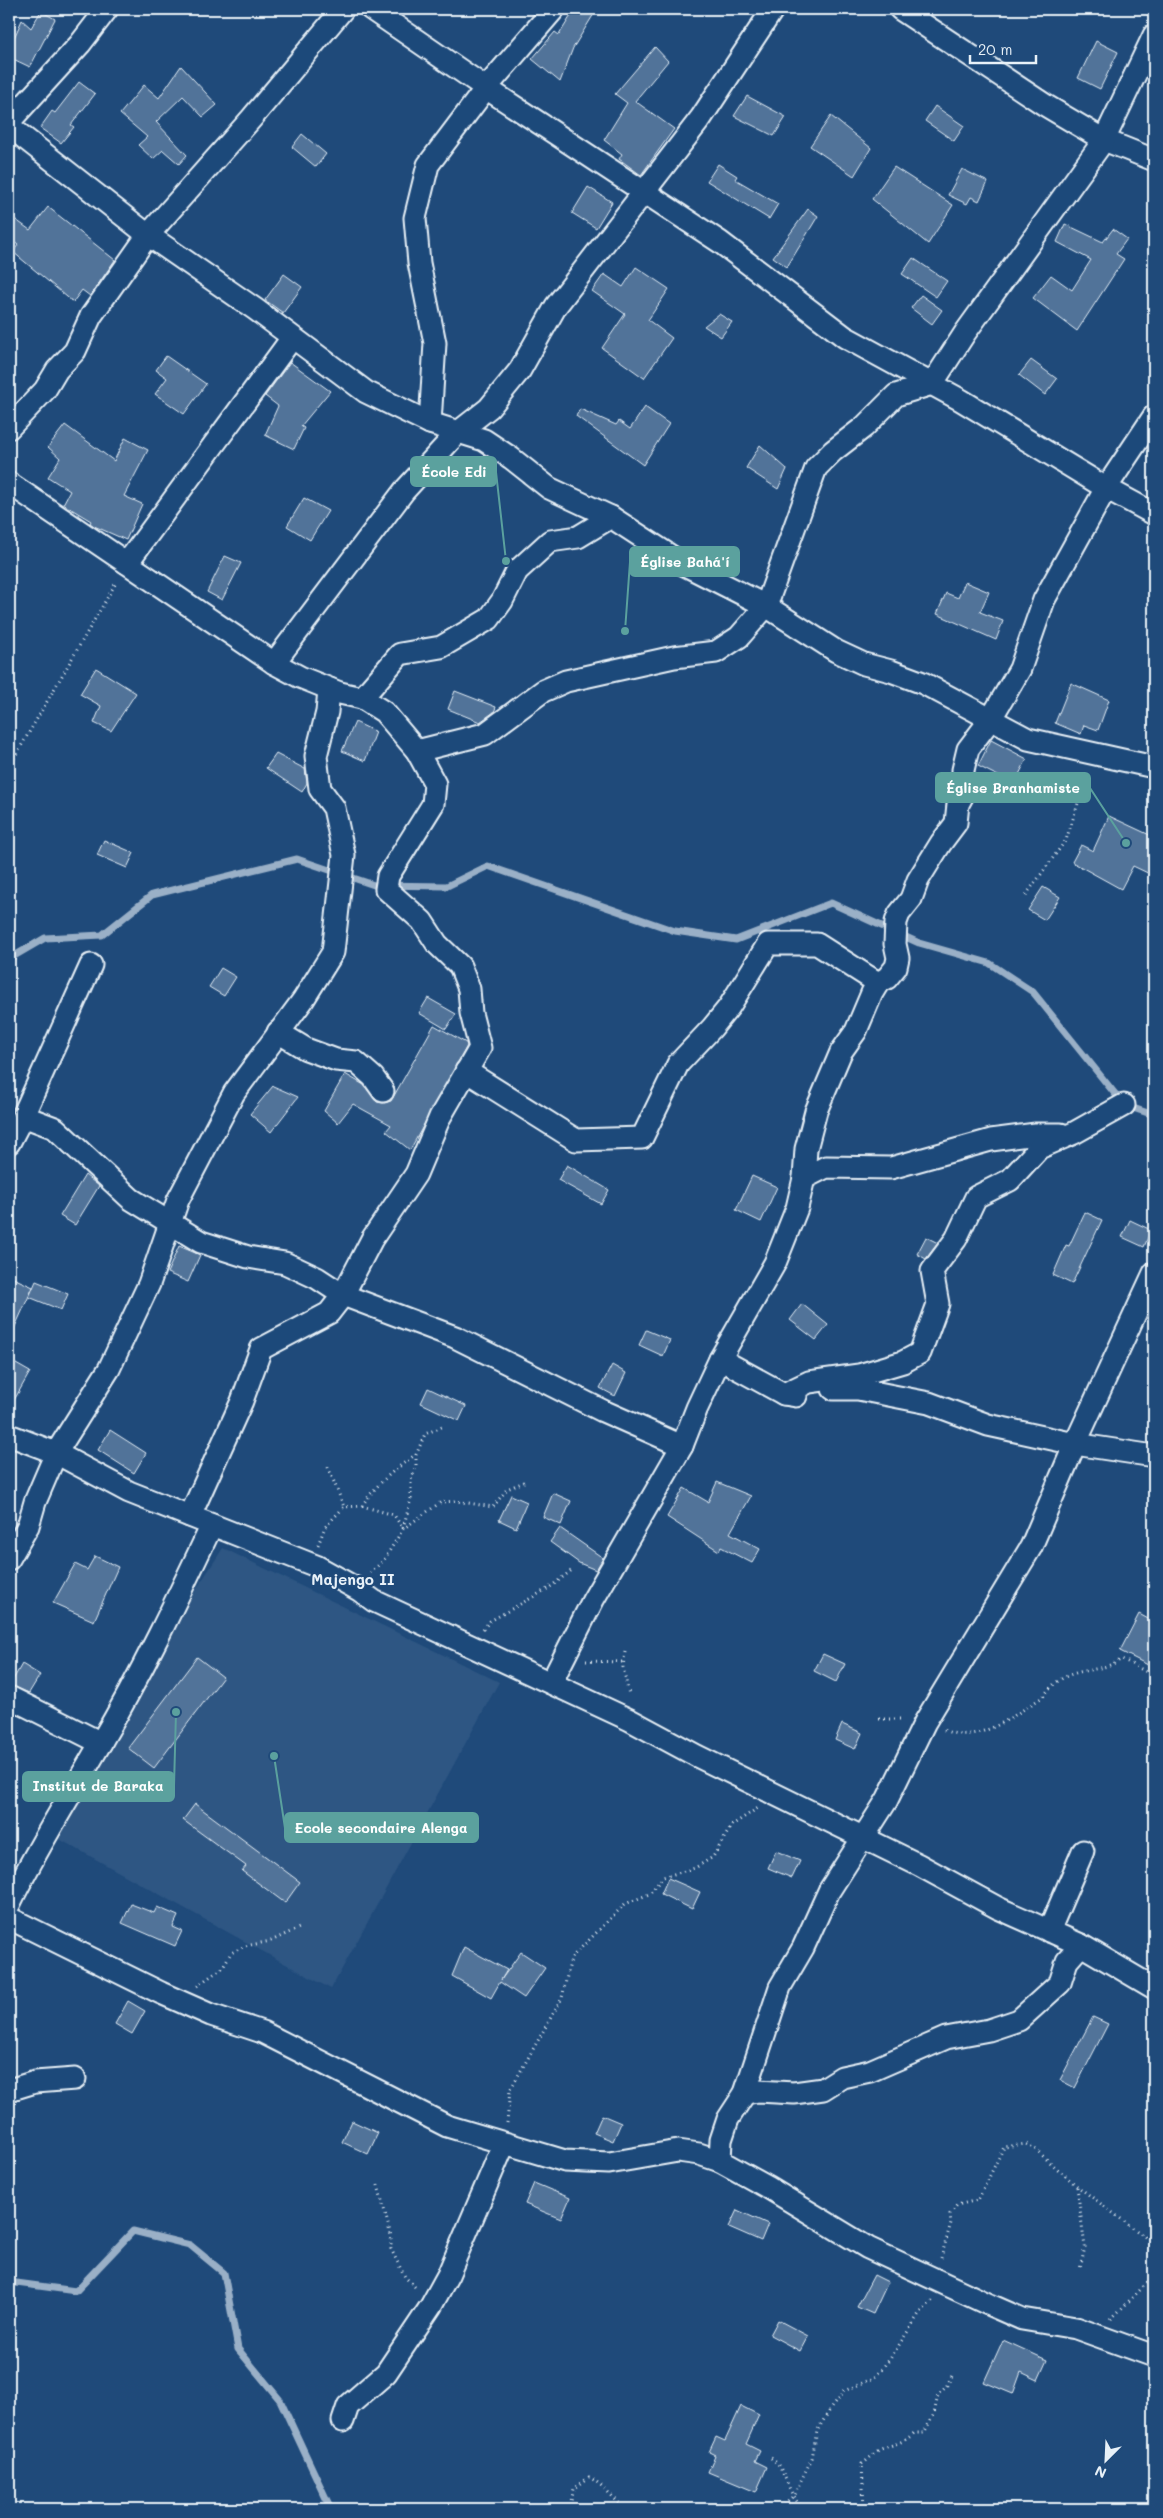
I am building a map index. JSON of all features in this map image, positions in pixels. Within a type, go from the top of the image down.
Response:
[{"type":"street","points":[[9,122],[80,44],[107,9]]},
{"type":"street","points":[[9,428],[45,390],[57,370],[75,351],[90,316],[148,235],[251,119],[343,9]]},
{"type":"street","points":[[371,9],[486,88],[720,242],[845,337],[932,384],[1106,488],[1154,514]]},
{"type":"street","points":[[430,423],[435,343],[419,263],[415,218],[428,165],[486,88],[554,9]]},
{"type":"street","points":[[274,663],[404,491],[457,433],[490,408],[520,370],[556,306],[701,118],[773,9]]},
{"type":"street","points":[[900,9],[1045,105],[1104,140],[1154,160]]},
{"type":"street","points":[[417,751],[486,734],[543,692],[566,680],[674,658],[716,652],[739,637],[766,606],[816,468],[832,452],[864,427],[896,395],[932,384],[965,333],[1104,140],[1154,34]]},
{"type":"street","points":[[9,126],[148,235],[255,309],[366,392],[430,423],[484,440],[511,458],[549,488],[611,517],[683,564],[766,606],[836,652],[864,664],[891,671],[923,683],[1028,739],[1154,766]]},
{"type":"street","points":[[127,563],[292,338]]},
{"type":"street","points":[[555,1676],[594,1600],[682,1446],[720,1359],[775,1264],[797,1208],[804,1178],[806,1149],[816,1111],[841,1052],[856,1031],[878,983],[887,978],[896,966],[898,958],[895,944],[896,922],[911,899],[918,880],[941,843],[954,829],[958,804],[964,792],[963,770],[968,749],[990,720],[1020,669],[1044,600],[1106,488],[1154,416]]},
{"type":"street","points":[[9,483],[274,663],[329,689],[362,698],[384,712],[417,751],[435,784],[433,804],[388,876],[386,889],[422,921],[437,944],[460,966],[469,989],[471,1013],[480,1048],[440,1117],[416,1174],[372,1239],[343,1295],[328,1313],[261,1349],[242,1401],[190,1516]]},
{"type":"street","points":[[362,698],[400,654],[441,647],[489,619],[502,601],[517,571],[550,541],[578,537],[611,517]]},
{"type":"street","points":[[9,1560],[28,1526],[35,1502],[56,1453],[109,1369],[149,1284],[178,1200],[234,1093],[303,1000],[334,952],[344,855],[334,808],[320,788],[316,756],[327,712],[329,689]]},
{"type":"street","points":[[466,1071],[576,1140],[642,1138],[678,1064],[728,1007],[768,944],[816,944],[878,983]]},
{"type":"street","points":[[9,1143],[91,965]]},
{"type":"street","points":[[278,1032],[306,1049],[336,1060],[356,1062],[373,1077],[383,1091]]},
{"type":"street","points":[[784,1394],[809,1382],[859,1375],[903,1362],[920,1353],[938,1304],[932,1271],[956,1239],[976,1197],[1010,1180],[1039,1148],[1074,1133],[1124,1105]]},
{"type":"street","points":[[23,1116],[55,1128],[131,1199],[201,1242],[248,1257],[285,1263],[317,1278],[343,1295],[455,1336],[603,1411],[682,1446]]},
{"type":"street","points":[[804,1178],[826,1167],[892,1168],[991,1140],[1036,1134],[1074,1133]]},
{"type":"street","points":[[720,2161],[723,2133],[735,2107],[745,2093],[780,1987],[803,1948],[829,1891],[887,1800],[925,1722],[1031,1547],[1075,1444],[1154,1273]]},
{"type":"street","points":[[720,1359],[784,1394],[802,1398],[829,1389],[858,1389],[930,1403],[988,1425],[1075,1444],[1154,1456]]},
{"type":"street","points":[[9,1435],[56,1453],[128,1492],[316,1566],[359,1590],[374,1601],[468,1646],[555,1676],[630,1720],[772,1793],[863,1837],[998,1908],[1082,1945],[1154,1988]]},
{"type":"street","points":[[9,1905],[33,1856],[101,1744],[160,1636],[212,1524]]},
{"type":"street","points":[[9,1696],[28,1708],[101,1744]]},
{"type":"street","points":[[1049,1931],[1083,1851]]},
{"type":"street","points":[[9,1918],[182,2002],[212,2015],[262,2032],[447,2126],[566,2161],[609,2163],[678,2151],[720,2161],[868,2248],[1022,2319],[1076,2328],[1154,2356]]},
{"type":"street","points":[[745,2093],[794,2093],[822,2089],[842,2077],[870,2072],[946,2038],[989,2030],[1019,2020],[1060,1983],[1067,1962],[1082,1945]]},
{"type":"street","points":[[9,2090],[35,2082],[75,2079]]},
{"type":"street","points":[[343,2421],[348,2406],[386,2373],[431,2306],[448,2275],[504,2144]]},
{"type":"path","points":[[9,767],[127,563]]},
{"type":"path","points":[[1026,895],[1066,840],[1083,792],[1092,752]]},
{"type":"path","points":[[359,1590],[372,1570],[384,1560],[403,1529],[412,1499],[411,1480],[416,1467],[416,1455],[425,1434],[444,1426]]},
{"type":"path","points":[[362,1506],[373,1490],[394,1470],[416,1455]]},
{"type":"path","points":[[328,1467],[344,1507]]},
{"type":"path","points":[[403,1529],[441,1502],[456,1501],[494,1506],[507,1489],[524,1482]]},
{"type":"path","points":[[316,1566],[319,1540],[325,1528],[344,1507],[362,1506],[394,1514],[403,1529]]},
{"type":"path","points":[[468,1646],[490,1622],[549,1588],[572,1570]]},
{"type":"path","points":[[625,1652],[623,1662],[632,1708],[630,1720]]},
{"type":"path","points":[[880,1719],[925,1722],[951,1733],[976,1735],[992,1728],[1043,1697],[1049,1688],[1073,1672],[1113,1665],[1122,1659],[1154,1676]]},
{"type":"path","points":[[555,1676],[580,1660],[623,1662]]},
{"type":"path","points":[[504,2144],[510,2090],[562,1998],[571,1958],[624,1904],[649,1894],[663,1877],[695,1868],[713,1857],[732,1826],[758,1808],[772,1793]]},
{"type":"path","points":[[182,2002],[196,1986],[222,1968],[231,1953],[245,1946],[271,1941],[299,1928]]},
{"type":"path","points":[[781,2509],[794,2495],[812,2458],[817,2431],[844,2391],[874,2378],[890,2360],[919,2314],[933,2300],[951,2223],[950,2214],[957,2206],[978,2200],[1004,2147],[1026,2144],[1035,2149],[1076,2186],[1145,2237]]},
{"type":"path","points":[[378,2186],[391,2236],[391,2249],[406,2277],[431,2306]]},
{"type":"path","points":[[1076,2186],[1085,2248],[1080,2269]]},
{"type":"path","points":[[1101,2336],[1108,2323],[1147,2283],[1154,2291]]},
{"type":"path","points":[[864,2509],[862,2464],[872,2458],[879,2450],[906,2441],[914,2434],[924,2433],[934,2414],[938,2395],[946,2388],[953,2374]]},
{"type":"path","points":[[771,2458],[778,2463],[794,2495],[806,2509]]},
{"type":"path","points":[[570,2505],[574,2489],[590,2477],[605,2486],[613,2499],[626,2509]]},
{"type":"shaded area","points":[[223,1548],[499,1682],[331,1989],[41,1829]]},
{"type":"building","points":[[575,9],[597,9],[573,48],[560,82],[532,59],[555,32],[559,35]]},
{"type":"building","points":[[41,11],[55,19],[30,67],[9,57],[9,49],[22,20],[31,28]]},
{"type":"building","points":[[1096,41],[1118,52],[1100,89],[1078,78]]},
{"type":"building","points":[[655,47],[668,61],[635,101],[674,129],[641,175],[619,159],[622,154],[604,140],[627,103],[615,94]]},
{"type":"building","points":[[181,66],[217,105],[203,117],[183,96],[156,122],[187,155],[179,164],[163,150],[153,159],[138,145],[147,137],[120,114],[144,85],[159,98]]},
{"type":"building","points":[[79,82],[95,94],[71,125],[74,127],[61,143],[40,128],[52,111],[55,113]]},
{"type":"building","points":[[747,96],[786,117],[774,136],[734,116]]},
{"type":"building","points":[[935,106],[964,126],[954,141],[925,121]]},
{"type":"building","points":[[831,116],[871,148],[854,176],[810,146]]},
{"type":"building","points":[[302,134],[326,154],[316,167],[292,147]]},
{"type":"building","points":[[718,164],[737,176],[735,179],[778,204],[769,219],[707,181]]},
{"type":"building","points":[[894,167],[953,205],[928,244],[872,199]]},
{"type":"building","points":[[962,169],[988,182],[979,201],[971,197],[967,204],[948,195]]},
{"type":"building","points":[[588,187],[612,202],[596,228],[572,213]]},
{"type":"building","points":[[48,207],[115,260],[90,296],[82,290],[73,302],[13,252],[18,245],[9,238],[9,215],[30,230]]},
{"type":"building","points":[[808,209],[818,216],[787,267],[773,257]]},
{"type":"building","points":[[1065,224],[1103,242],[1113,229],[1127,239],[1116,254],[1124,259],[1077,331],[1033,298],[1051,275],[1072,290],[1091,260],[1057,242]]},
{"type":"building","points":[[913,258],[947,281],[936,297],[902,274]]},
{"type":"building","points":[[636,267],[669,289],[648,320],[672,338],[644,378],[602,348],[625,314],[592,291],[604,274],[623,287]]},
{"type":"building","points":[[284,274],[302,287],[283,313],[265,300]]},
{"type":"building","points":[[921,295],[942,310],[932,324],[911,308]]},
{"type":"building","points":[[719,314],[732,322],[721,337],[704,326]]},
{"type":"building","points":[[166,356],[206,384],[184,414],[155,394],[167,378],[156,370]]},
{"type":"building","points":[[1031,360],[1057,379],[1045,395],[1019,375]]},
{"type":"building","points":[[290,362],[330,391],[301,426],[304,428],[294,449],[265,435],[278,406],[265,396]]},
{"type":"building","points":[[645,407],[669,424],[643,465],[576,416],[580,409],[616,425],[619,421],[630,429]]},
{"type":"building","points":[[65,425],[114,461],[125,438],[148,450],[124,496],[142,504],[126,540],[94,526],[90,523],[91,521],[63,504],[70,491],[48,477],[60,458],[48,447]]},
{"type":"building","points":[[760,445],[787,469],[778,489],[746,468]]},
{"type":"building","points":[[304,498],[328,511],[310,540],[287,526]]},
{"type":"building","points":[[225,556],[241,563],[222,600],[207,592]]},
{"type":"building","points":[[965,582],[989,592],[980,612],[1003,621],[996,640],[937,614],[946,593],[958,598]]},
{"type":"building","points":[[96,668],[136,693],[111,731],[94,723],[101,706],[80,694]]},
{"type":"building","points":[[1071,683],[1109,700],[1098,730],[1084,725],[1081,734],[1055,723]]},
{"type":"building","points":[[455,691],[496,707],[494,712],[480,722],[448,709]]},
{"type":"building","points":[[355,722],[376,732],[365,761],[342,751]]},
{"type":"building","points":[[991,740],[1027,759],[1014,784],[978,766]]},
{"type":"building","points":[[276,754],[305,769],[307,783],[302,792],[266,768]]},
{"type":"building","points":[[1109,816],[1154,837],[1154,876],[1133,866],[1121,889],[1072,862],[1081,845],[1093,851]]},
{"type":"building","points":[[104,840],[134,853],[127,868],[97,855]]},
{"type":"building","points":[[1043,887],[1060,897],[1045,920],[1028,910]]},
{"type":"building","points":[[221,968],[236,977],[224,996],[209,987]]},
{"type":"building","points":[[428,998],[456,1014],[446,1029],[419,1013]]},
{"type":"building","points":[[434,1025],[466,1043],[467,1046],[410,1150],[386,1131],[391,1125],[353,1104],[338,1123],[324,1111],[345,1074],[364,1085],[377,1102],[391,1101]]},
{"type":"building","points":[[273,1086],[298,1097],[271,1132],[250,1114]]},
{"type":"building","points":[[567,1165],[609,1190],[601,1204],[558,1180]]},
{"type":"building","points":[[85,1175],[99,1186],[75,1225],[60,1216]]},
{"type":"building","points":[[752,1176],[777,1187],[761,1222],[736,1210]]},
{"type":"building","points":[[1085,1212],[1102,1220],[1072,1284],[1053,1275],[1066,1245],[1069,1246]]},
{"type":"building","points":[[1130,1220],[1151,1230],[1144,1247],[1122,1237]]},
{"type":"building","points":[[926,1237],[938,1243],[926,1259],[917,1254]]},
{"type":"building","points":[[179,1246],[200,1255],[188,1282],[167,1273]]},
{"type":"building","points":[[9,1276],[33,1287],[9,1340]]},
{"type":"building","points":[[36,1281],[68,1294],[61,1310],[29,1297]]},
{"type":"building","points":[[802,1304],[828,1325],[816,1340],[790,1320]]},
{"type":"building","points":[[646,1330],[670,1340],[663,1356],[639,1345]]},
{"type":"building","points":[[9,1360],[30,1372],[9,1409]]},
{"type":"building","points":[[612,1365],[626,1373],[615,1396],[600,1388]]},
{"type":"building","points":[[428,1388],[466,1406],[459,1421],[421,1403]]},
{"type":"building","points":[[110,1430],[146,1453],[134,1473],[98,1450]]},
{"type":"building","points":[[717,1482],[751,1496],[730,1533],[760,1549],[752,1563],[721,1547],[719,1551],[667,1517],[684,1488],[708,1502]]},
{"type":"building","points":[[553,1493],[571,1501],[561,1525],[543,1517]]},
{"type":"building","points":[[511,1495],[527,1502],[516,1528],[499,1520]]},
{"type":"building","points":[[560,1528],[603,1558],[596,1570],[579,1563],[550,1542]]},
{"type":"building","points":[[95,1556],[118,1567],[94,1621],[53,1603],[75,1564],[87,1570]]},
{"type":"building","points":[[1139,1614],[1154,1622],[1154,1652],[1148,1665],[1120,1651]]},
{"type":"building","points":[[823,1654],[845,1664],[836,1682],[814,1671]]},
{"type":"building","points":[[197,1657],[223,1677],[154,1768],[128,1748]]},
{"type":"building","points":[[22,1664],[40,1675],[29,1693],[10,1685]]},
{"type":"building","points":[[842,1724],[862,1733],[855,1749],[835,1740]]},
{"type":"building","points":[[195,1804],[300,1882],[285,1903],[242,1871],[246,1866],[183,1820]]},
{"type":"building","points":[[776,1851],[800,1861],[792,1878],[768,1868]]},
{"type":"building","points":[[668,1878],[700,1892],[692,1909],[661,1894]]},
{"type":"building","points":[[131,1904],[154,1913],[157,1907],[178,1916],[173,1927],[182,1931],[175,1946],[122,1923]]},
{"type":"building","points":[[464,1947],[507,1970],[501,1980],[521,1952],[545,1968],[524,1998],[500,1982],[491,1998],[452,1976]]},
{"type":"building","points":[[128,2001],[145,2011],[132,2034],[115,2024]]},
{"type":"building","points":[[1093,2017],[1108,2024],[1075,2088],[1060,2080]]},
{"type":"building","points":[[602,2115],[621,2123],[613,2141],[594,2133]]},
{"type":"building","points":[[352,2121],[378,2133],[368,2154],[342,2142]]},
{"type":"building","points":[[534,2183],[570,2198],[561,2219],[525,2204]]},
{"type":"building","points":[[737,2210],[768,2224],[761,2241],[729,2227]]},
{"type":"building","points":[[874,2275],[888,2282],[873,2314],[857,2307]]},
{"type":"building","points":[[778,2320],[808,2336],[800,2351],[770,2335]]},
{"type":"building","points":[[1003,2340],[1047,2360],[1038,2380],[1021,2372],[1013,2394],[984,2382]]},
{"type":"building","points":[[741,2406],[759,2415],[746,2444],[760,2451],[755,2461],[767,2467],[756,2492],[708,2472],[715,2455],[709,2452],[716,2437],[725,2441]]},
{"type":"waterway","points":[[9,959],[45,938],[102,935],[152,895],[297,859],[374,885],[447,886],[488,866],[675,931],[736,940],[831,903],[919,943],[989,963],[1033,992],[1124,1105],[1154,1115]]},
{"type":"waterway","points":[[9,2282],[76,2291],[133,2231],[190,2245],[224,2273],[238,2349],[280,2400],[331,2509]]},
{"type":"place","name":"École Edi","points":[[506,561]]},
{"type":"place","name":"Église Bahá'í","points":[[625,631]]},
{"type":"place","name":"Église Branhamiste","points":[[1126,843]]},
{"type":"place","name":"Institut de Baraka","points":[[176,1712]]},
{"type":"place","name":"Ecole secondaire Alenga","points":[[274,1756]]},
{"type":"district","name":"Majengo II","points":[[353,1580]]}]
